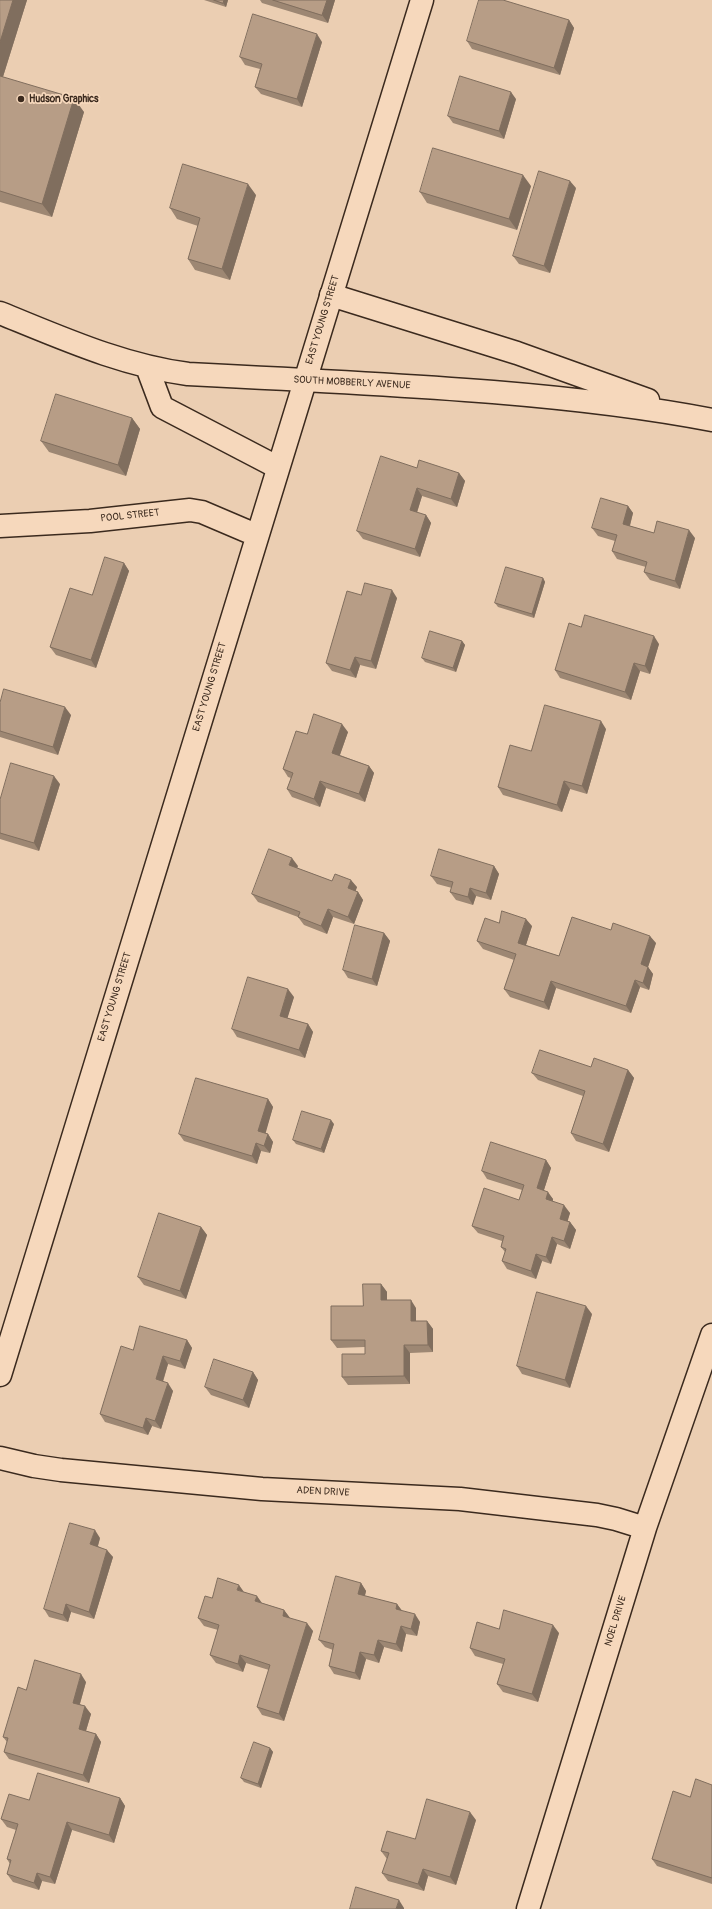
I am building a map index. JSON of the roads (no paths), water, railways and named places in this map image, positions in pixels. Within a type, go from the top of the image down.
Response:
[{"type":"street","name":"EAST YOUNG STREET","points":[[0,1375],[6,1333],[305,380],[422,0]]},
{"type":"street","points":[[331,295],[517,353],[703,418]]},
{"type":"street","name":"SOUTH MOBBERLY AVENUE","points":[[0,313],[110,357],[147,367],[188,374],[386,384],[545,397],[610,404],[703,418]]},
{"type":"street","points":[[147,367],[162,408],[277,468]]},
{"type":"street","name":"POOL STREET","points":[[0,526],[90,521],[190,510],[202,512],[256,535]]},
{"type":"street","name":"NOEL DRIVE","points":[[528,1909],[645,1528],[712,1335]]},
{"type":"street","name":"ADEN DRIVE","points":[[0,1458],[34,1466],[61,1470],[262,1489],[460,1499],[597,1515],[645,1528]]},
{"type":"place","name":"Hudson Graphics","points":[[21,99]]}]
